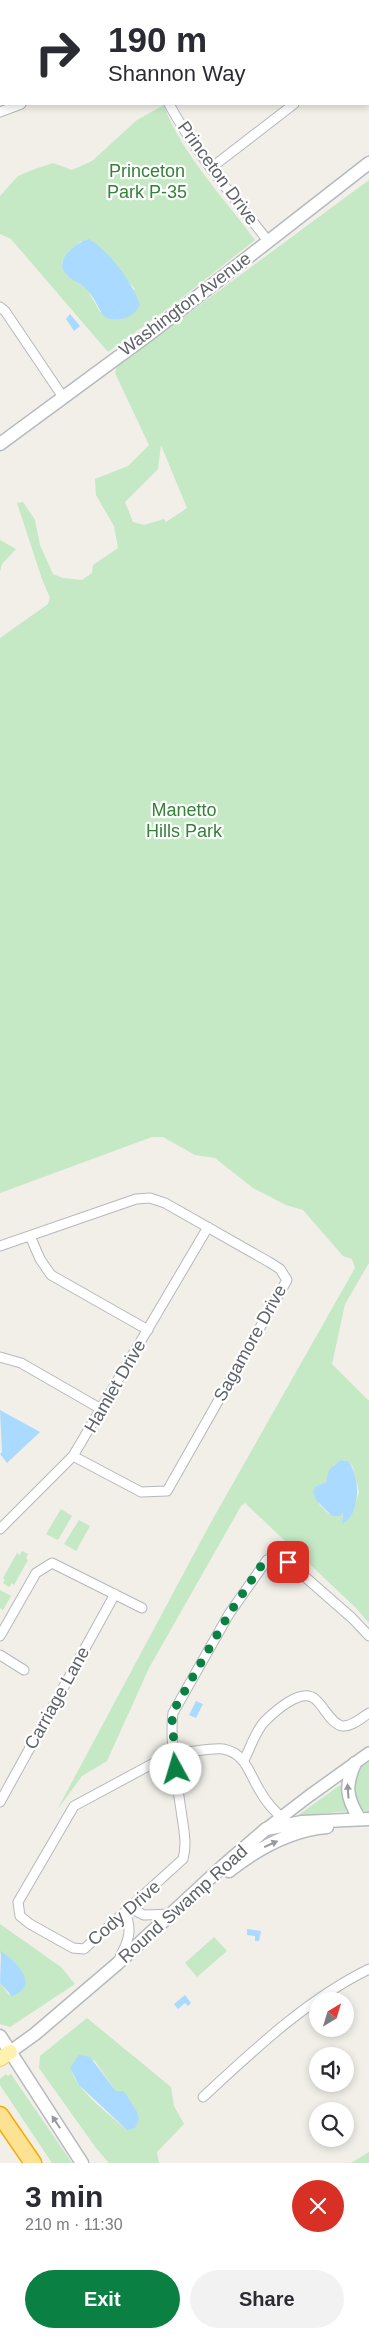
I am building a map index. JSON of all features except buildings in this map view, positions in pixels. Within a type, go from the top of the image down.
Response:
[{"type":"highway","points":[[0,2115],[33,2163]]},
{"type":"main road","name":"Washington Avenue","points":[[0,444],[268,242],[369,162]]},
{"type":"main road","points":[[355,1763],[348,1780],[348,1799],[366,1820]]},
{"type":"main road","points":[[285,1820],[366,1820]]},
{"type":"main road","name":"Round Swamp Road","points":[[5,2056],[35,2034],[117,1964],[266,1829],[285,1820]]},
{"type":"main road","points":[[200,1887],[229,1871],[262,1848],[304,1831],[366,1820]]},
{"type":"main road","points":[[0,2036],[5,2056],[82,2163]]},
{"type":"street","points":[[0,112],[18,105]]},
{"type":"street","name":"Princeton Drive","points":[[170,105],[183,129],[211,168],[268,242]]},
{"type":"street","points":[[211,168],[293,105]]},
{"type":"street","points":[[0,307],[5,311],[64,397]]},
{"type":"street","name":"Sagamore Drive","points":[[0,1246],[136,1199],[150,1198],[166,1203],[280,1268],[287,1280],[167,1491],[141,1492],[73,1456]]},
{"type":"street","name":"Hamlet Drive","points":[[0,1529],[73,1456],[208,1227]]},
{"type":"street","points":[[30,1236],[40,1259],[51,1275],[148,1330]]},
{"type":"street","points":[[0,1357],[21,1363],[101,1409]]},
{"type":"street","points":[[175,1755],[172,1719],[175,1708],[229,1614],[267,1560],[280,1558],[288,1562],[352,1618],[369,1636]]},
{"type":"street","points":[[0,1636],[36,1573],[52,1563],[142,1608]]},
{"type":"street","name":"Carriage Lane","points":[[0,1802],[115,1594]]},
{"type":"street","points":[[0,1655],[24,1670]]},
{"type":"street","points":[[304,1831],[285,1820],[260,1792],[244,1760],[263,1723],[294,1698],[301,1695],[314,1698],[334,1721],[341,1726],[351,1725],[369,1713]]},
{"type":"street","name":"Cody Drive","points":[[175,1755],[185,1841],[183,1859],[91,1944],[78,1949],[66,1945],[24,1920],[18,1910],[18,1902],[74,1806],[165,1757],[175,1755],[222,1749],[234,1753],[244,1760]]},
{"type":"street","points":[[285,1820],[369,1753]]},
{"type":"street","points":[[117,1964],[130,1932],[127,1911],[144,1915],[172,1914]]},
{"type":"street","points":[[202,2096],[286,2022],[354,1976],[369,1969]]},
{"type":"green space","name":"Princeton Park P-35","points":[[164,105],[180,139],[204,175],[255,240],[174,304],[108,352],[11,239],[0,234],[0,196],[18,176],[35,169],[53,163],[72,170],[92,161],[137,120]],"holes":[[[81,241],[121,273],[135,289],[100,312],[87,289],[67,275],[62,262],[69,251]]]},
{"type":"green space","name":"Manetto Hills Park","points":[[369,180],[369,1263],[345,1304],[332,1364],[369,1401],[369,1623],[356,1608],[245,1503],[241,1506],[149,1668],[107,1761],[82,1776],[57,1810],[210,1524],[355,1268],[352,1259],[343,1256],[303,1210],[286,1205],[253,1188],[215,1158],[195,1155],[163,1137],[152,1137],[0,1193],[0,638],[48,604],[50,598],[17,503],[23,502],[35,520],[40,545],[53,574],[63,578],[82,580],[92,573],[93,565],[118,548],[114,526],[96,495],[95,479],[128,466],[149,445],[115,373],[117,366]],"holes":[[[161,445],[187,508],[166,522],[164,519],[144,525],[133,522],[125,502],[158,469]],[[340,1460],[348,1461],[353,1467],[359,1492],[354,1509],[342,1524],[343,1511],[329,1514],[319,1504],[316,1486],[326,1482],[334,1465]]]},
{"type":"green space","points":[[0,540],[16,549],[2,564],[0,571]]},
{"type":"green space","points":[[61,1509],[72,1516],[58,1540],[46,1534]]},
{"type":"green space","points":[[79,1520],[90,1526],[76,1551],[64,1544]]},
{"type":"green space","points":[[22,1551],[28,1554],[26,1558],[28,1560],[14,1585],[12,1583],[9,1587],[3,1583],[5,1580],[3,1578],[17,1553],[20,1555]]},
{"type":"green space","points":[[0,1590],[11,1596],[3,1610],[0,1608]]},
{"type":"green space","points":[[369,1762],[369,1814],[358,1807],[351,1783],[360,1767]]},
{"type":"green space","points":[[342,1785],[349,1811],[297,1816],[339,1786]]},
{"type":"green space","points":[[0,1924],[61,1967],[75,1984],[10,2027],[0,2024],[0,1983],[10,1996],[0,1952]]},
{"type":"green space","points":[[214,1937],[227,1951],[197,1977],[185,1963]]},
{"type":"green space","points":[[87,2018],[171,2087],[174,2106],[184,2124],[157,2152],[159,2163],[109,2163],[96,2148],[39,2068],[40,2056]],"holes":[[[94,2060],[116,2091],[124,2091],[126,2096],[127,2130],[94,2102],[79,2085],[71,2069],[73,2065]]]},
{"type":"green space","points":[[6,2074],[8,2076],[11,2074],[72,2163],[52,2163],[0,2085],[0,2079]]},
{"type":"green space","points":[[369,2152],[369,2163],[351,2163]]},
{"type":"water","points":[[89,239],[112,259],[137,296],[140,305],[134,313],[126,318],[106,318],[89,292],[63,270],[62,264],[67,253],[78,244]]},
{"type":"water","points":[[70,314],[80,326],[74,331],[66,319]]},
{"type":"water","points":[[0,1410],[40,1432],[7,1463],[0,1454],[2,1452]]},
{"type":"water","points":[[340,1460],[348,1461],[352,1467],[357,1484],[356,1503],[353,1512],[342,1524],[343,1512],[340,1516],[332,1516],[316,1500],[313,1492],[316,1486],[326,1482],[329,1470]]},
{"type":"water","points":[[196,1701],[203,1704],[196,1718],[189,1715]]},
{"type":"water","points":[[247,1929],[261,1931],[259,1941],[255,1941],[255,1936],[247,1935]]},
{"type":"water","points":[[1,1951],[19,1967],[25,1980],[25,1986],[20,1992],[12,1996],[0,1983]]},
{"type":"water","points":[[185,1995],[191,2003],[188,2006],[185,2003],[178,2009],[174,2004]]},
{"type":"water","points":[[79,2055],[90,2057],[116,2091],[124,2091],[137,2112],[139,2119],[135,2128],[127,2130],[79,2085],[70,2068]]},
{"type":"route","points":[[176,1769],[172,1729],[175,1708],[229,1614],[263,1563],[271,1558],[280,1558],[288,1562]]}]
